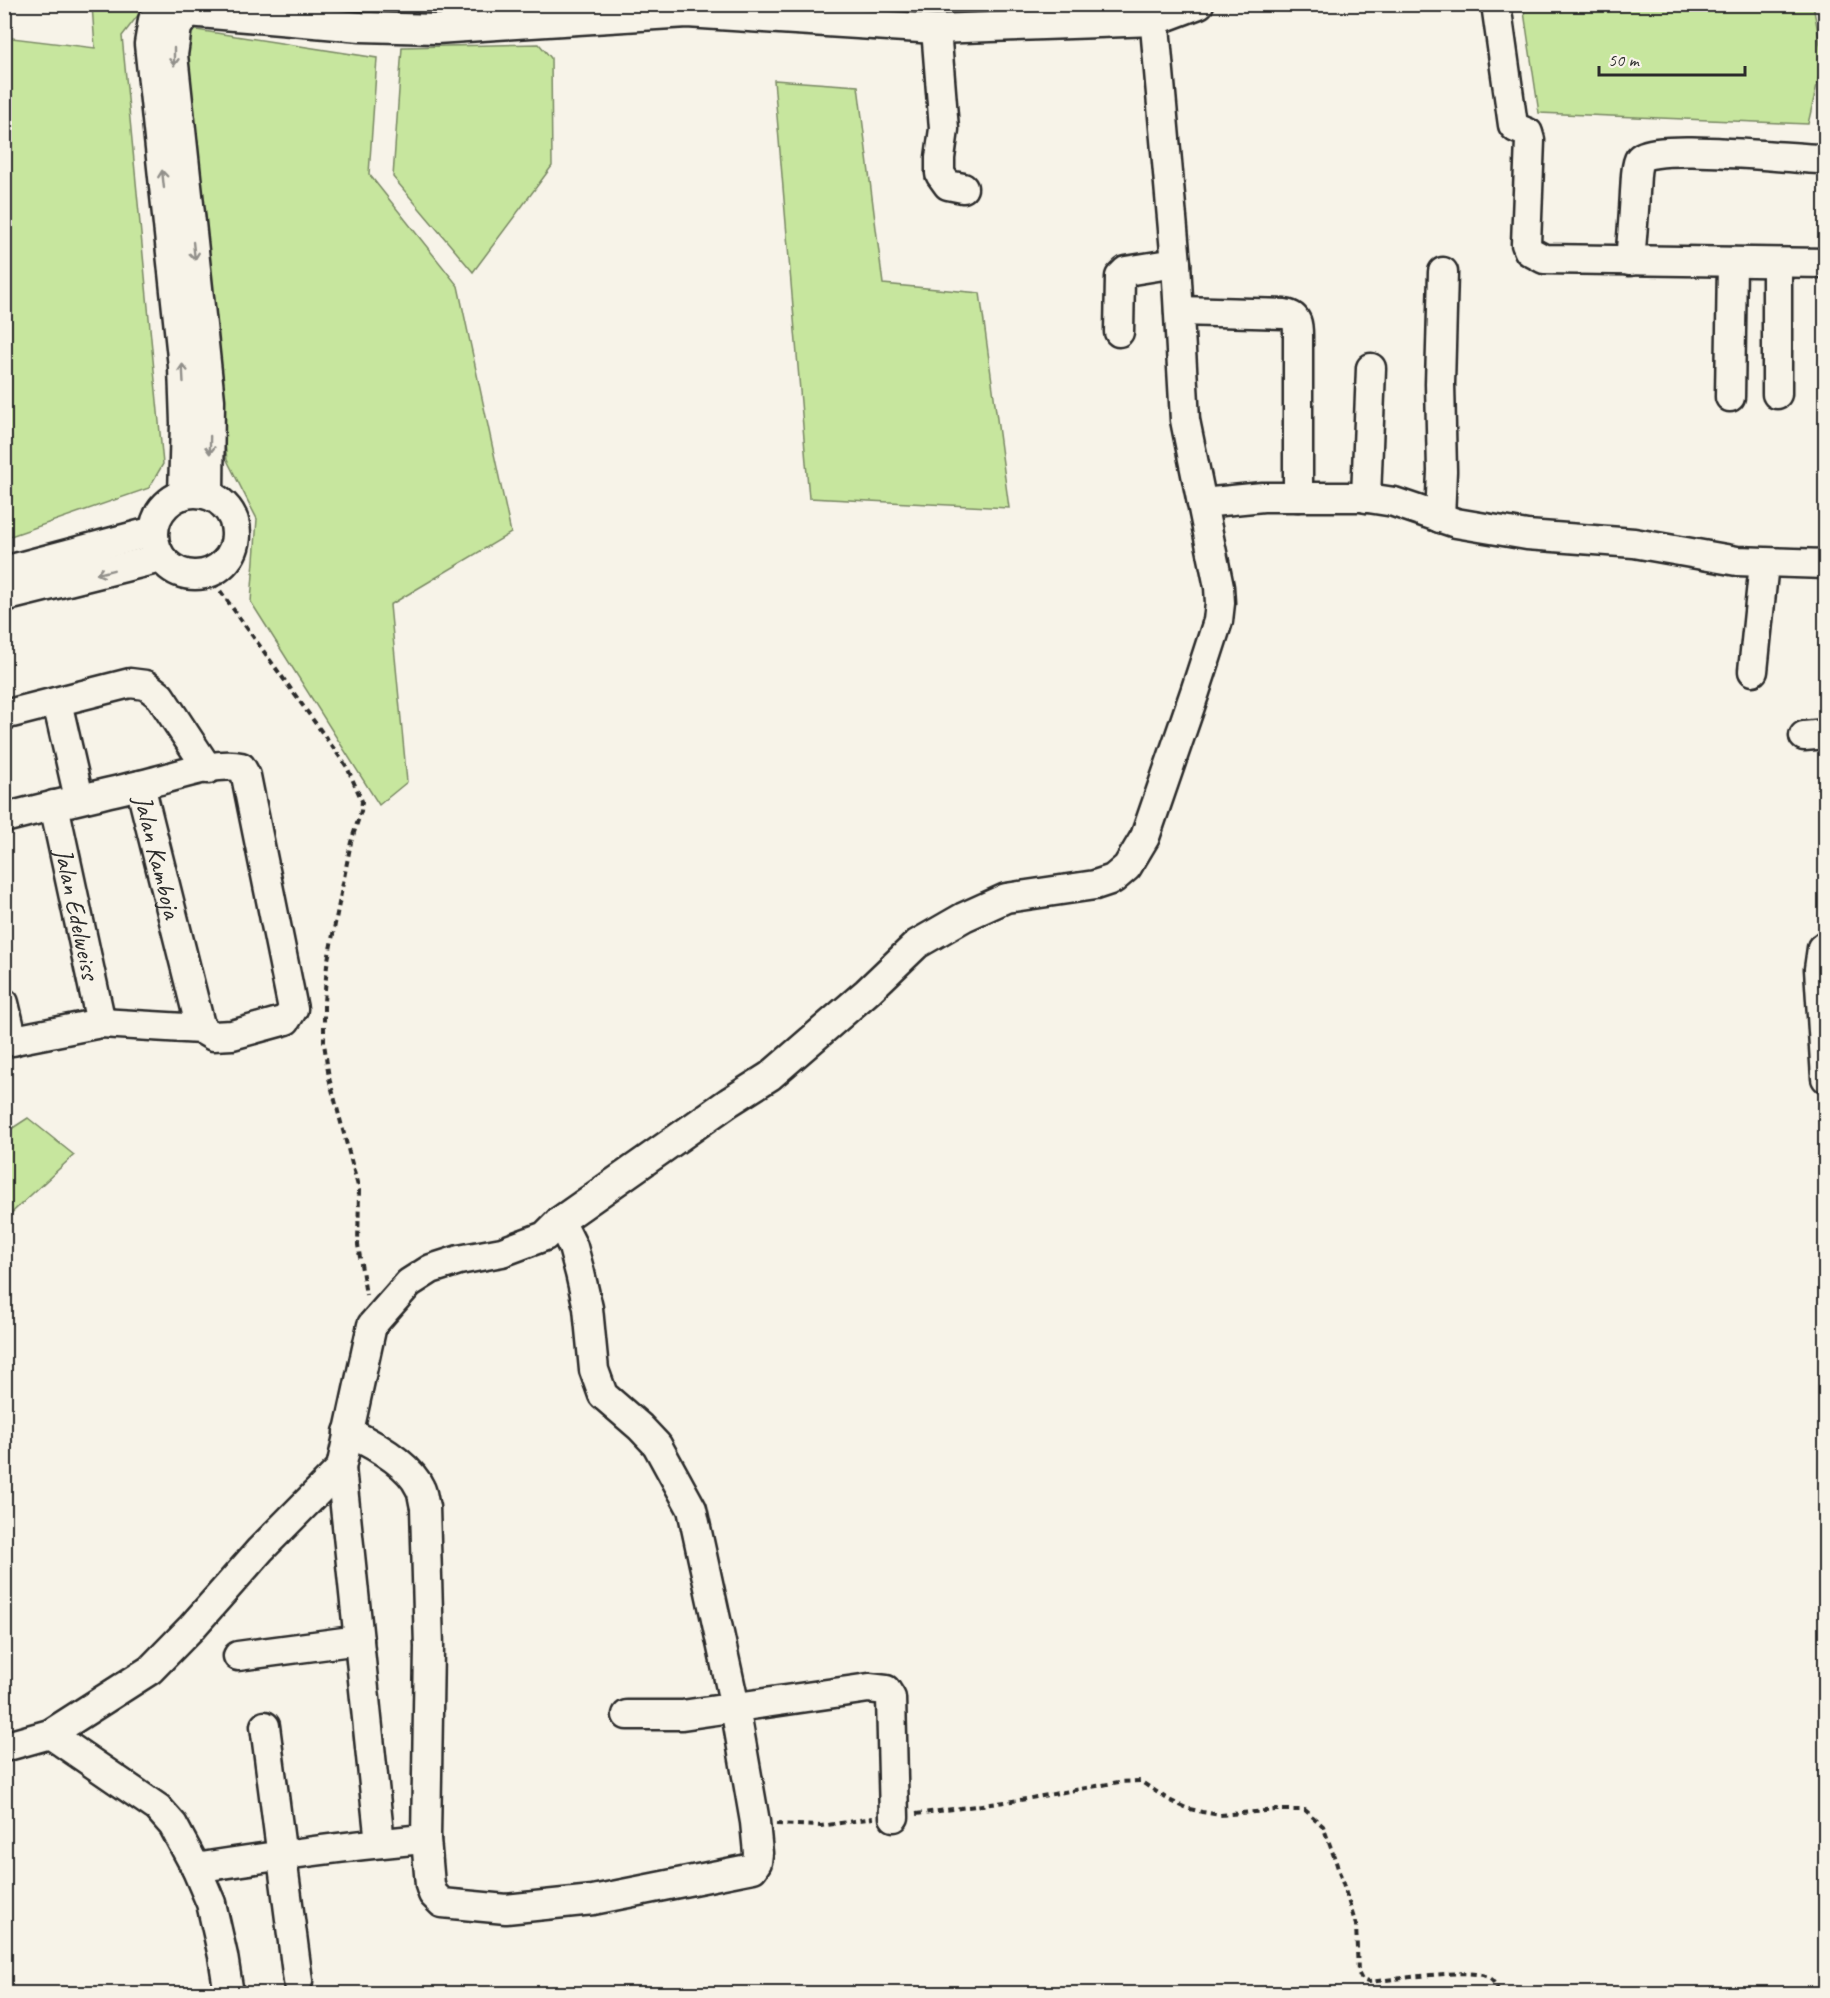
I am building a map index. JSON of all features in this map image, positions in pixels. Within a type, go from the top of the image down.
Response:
[{"type":"street","points":[[161,4],[153,20],[149,44],[183,367],[185,423],[196,495]]},
{"type":"street","points":[[196,495],[210,400],[173,55],[177,27],[191,8],[361,27],[425,29],[687,14],[822,13],[936,29],[1154,13],[1199,4]]},
{"type":"street","points":[[1496,4],[1513,125],[1528,133],[1530,140],[1526,244],[1529,251],[1544,259],[1826,263]]},
{"type":"street","points":[[380,1843],[341,1468],[372,1325],[409,1283],[432,1269],[459,1260],[502,1252],[545,1236],[560,1221],[729,1102],[770,1076],[867,992],[918,944],[964,917],[1006,898],[1095,885],[1113,879],[1127,867],[1145,837],[1218,621],[1220,603],[1219,587],[1185,420],[1176,263],[1154,13]]},
{"type":"street","points":[[936,29],[944,129],[940,174],[948,185],[963,188]]},
{"type":"street","points":[[1630,261],[1637,174],[1640,159],[1643,156],[1657,152],[1738,152],[1826,159]]},
{"type":"street","points":[[1730,397],[1732,262]]},
{"type":"street","points":[[1119,332],[1120,277],[1126,271],[1176,263]]},
{"type":"street","points":[[1777,263],[1777,394]]},
{"type":"street","points":[[1440,518],[1443,272]]},
{"type":"street","points":[[1179,311],[1294,316],[1298,326],[1298,497]]},
{"type":"street","points":[[1366,498],[1371,368]]},
{"type":"street","points":[[196,495],[227,507],[236,527],[237,538],[229,558],[222,566],[208,574],[192,576],[172,568],[158,544],[161,510],[168,502],[196,495]]},
{"type":"street","points":[[1202,503],[1263,496],[1366,498],[1394,502],[1467,526],[1527,535],[1634,543],[1737,561],[1826,564]]},
{"type":"street","points":[[4,571],[158,544]]},
{"type":"street","points":[[4,597],[158,544]]},
{"type":"street","points":[[1753,671],[1764,563]]},
{"type":"street","points":[[4,715],[130,683],[146,685],[160,696],[208,769]]},
{"type":"street","name":"Jalan Edelweiss","points":[[57,702],[67,802],[101,1023]]},
{"type":"street","name":"Jalan Kamboja","points":[[231,765],[241,767],[246,776],[293,1009],[286,1020],[232,1035],[213,1036],[201,1029],[140,785],[208,769],[231,765]]},
{"type":"street","points":[[4,818],[140,785]]},
{"type":"street","points":[[1826,945],[1822,948],[1819,969],[1826,1078]]},
{"type":"street","points":[[4,1003],[8,1041],[101,1023],[201,1029]]},
{"type":"street","points":[[348,1432],[380,1448],[397,1462],[420,1487],[425,1507],[429,1647],[426,1839],[430,1886],[437,1899],[442,1903],[506,1909],[593,1900],[753,1868],[757,1862],[758,1853],[755,1822],[735,1707],[692,1509],[657,1445],[603,1395],[594,1370],[588,1308],[580,1273],[573,1247],[560,1221]]},
{"type":"street","points":[[4,1747],[50,1734],[150,1670],[192,1627],[260,1550],[341,1468]]},
{"type":"street","points":[[238,1656],[359,1640]]},
{"type":"street","points":[[627,1715],[682,1715],[869,1688],[886,1690],[891,1698],[894,1817]]},
{"type":"street","points":[[265,1726],[298,1981]]},
{"type":"street","points":[[50,1734],[158,1808],[179,1835],[210,1903],[223,1956],[229,1994]]},
{"type":"street","points":[[196,1869],[281,1855],[426,1839]]},
{"type":"path","points":[[208,574],[347,767],[363,801],[362,811],[351,842],[327,965],[324,1043],[329,1078],[359,1190],[358,1245],[372,1325]]},
{"type":"path","points":[[755,1822],[821,1826],[1020,1800],[1119,1782],[1140,1781],[1169,1800],[1202,1812],[1220,1815],[1305,1810],[1323,1826],[1336,1862],[1356,1925],[1358,1972],[1362,1980],[1368,1982],[1449,1974],[1478,1975],[1485,1976],[1496,1984],[1499,1994]]},
{"type":"green space","points":[[92,5],[146,5],[122,36],[163,464],[149,488],[5,538],[4,37],[95,48]]},
{"type":"green space","points":[[1523,5],[1813,5],[1823,59],[1808,124],[1539,113]]},
{"type":"green space","points":[[177,27],[377,58],[369,174],[458,286],[511,533],[390,605],[407,782],[379,805],[251,602],[257,519],[227,460]]},
{"type":"green space","points":[[539,44],[551,58],[552,166],[473,272],[393,177],[402,47]]},
{"type":"green space","points":[[774,80],[858,86],[883,284],[980,293],[1009,508],[809,498]]},
{"type":"green space","points":[[28,1118],[74,1155],[5,1219],[5,1133]]}]
